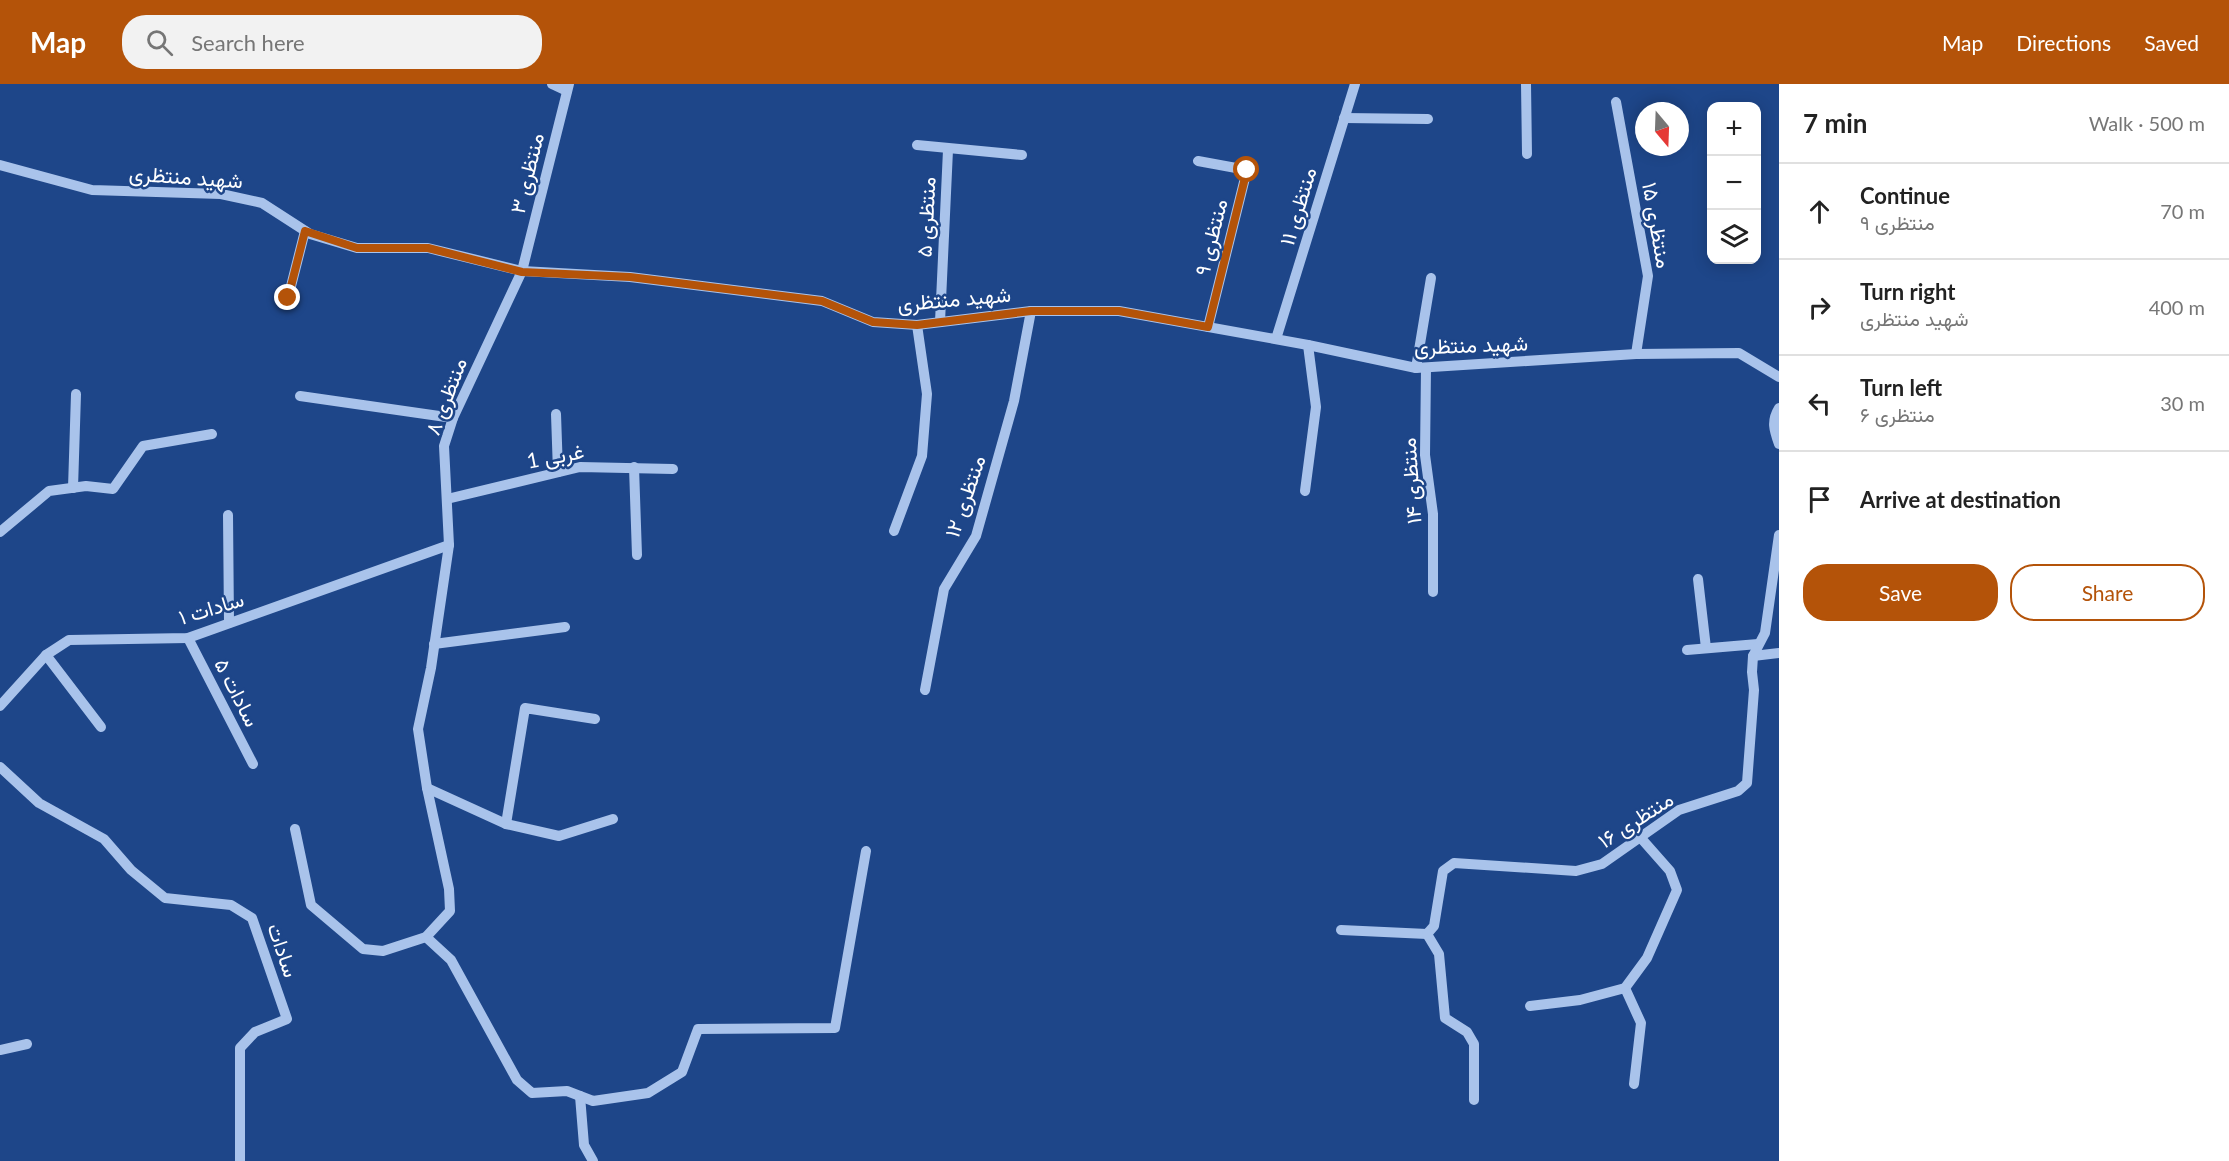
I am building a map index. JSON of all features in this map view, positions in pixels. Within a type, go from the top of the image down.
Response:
[{"type":"street","points":[[552,84],[568,88]]},
{"type":"street","name":"منتظری ۱۱","points":[[1276,339],[1355,84]]},
{"type":"street","points":[[1526,84],[1527,154]]},
{"type":"street","name":"منتظری ۳","points":[[522,272],[568,88]]},
{"type":"street","name":"منتظری ۱۵","points":[[1616,102],[1648,276],[1636,354]]},
{"type":"street","points":[[1344,118],[1428,118]]},
{"type":"street","points":[[917,145],[948,150],[1022,155]]},
{"type":"street","name":"منتظری ۵","points":[[940,322],[948,150]]},
{"type":"street","name":"منتظری ۹","points":[[1198,161],[1247,170],[1208,327]]},
{"type":"street","name":"شهید منتظری","points":[[0,165],[92,190],[221,194],[262,203],[305,231],[357,248],[428,248],[522,272],[630,277],[822,301],[873,322],[917,325],[1031,311],[1119,311],[1421,368],[1636,354],[1739,353],[1779,376]]},
{"type":"street","points":[[288,298],[305,231]]},
{"type":"street","name":"منتظری ۸","points":[[426,937],[450,912],[449,889],[418,729],[449,545],[444,446],[453,418],[522,272]]},
{"type":"street","name":"منتظری ۱۴","points":[[1431,278],[1421,368],[1425,455],[1433,514],[1433,592]]},
{"type":"street","name":"منتظری ۱۲","points":[[925,690],[944,589],[976,536],[1014,401],[1031,311]]},
{"type":"street","points":[[894,531],[922,456],[927,394],[917,325]]},
{"type":"street","points":[[1305,491],[1316,407],[1308,345]]},
{"type":"street","points":[[73,488],[76,394]]},
{"type":"street","points":[[300,396],[453,418]]},
{"type":"street","points":[[1779,408],[1774,416],[1773,428],[1779,444]]},
{"type":"street","points":[[556,414],[558,472]]},
{"type":"street","points":[[0,532],[49,491],[86,486],[113,489],[143,446],[212,434]]},
{"type":"street","name":"غربی 1","points":[[447,500],[580,467],[673,469]]},
{"type":"street","points":[[634,467],[637,555]]},
{"type":"street","points":[[228,515],[229,623]]},
{"type":"street","name":"منتظری ۱۶","points":[[1427,934],[1434,926],[1443,871],[1454,863],[1576,871],[1602,864],[1679,810],[1737,791],[1747,783],[1754,690],[1753,656],[1765,633],[1779,535]]},
{"type":"street","name":"سادات ۱","points":[[0,706],[46,655],[69,640],[188,638],[449,545]]},
{"type":"street","points":[[1698,579],[1706,648]]},
{"type":"street","points":[[434,644],[565,627]]},
{"type":"street","name":"سادات ۵","points":[[188,638],[253,764]]},
{"type":"street","points":[[1687,650],[1758,644]]},
{"type":"street","points":[[1753,656],[1779,652]]},
{"type":"street","points":[[46,655],[101,727]]},
{"type":"street","points":[[507,824],[525,708],[595,719]]},
{"type":"street","name":"سادات","points":[[0,767],[39,803],[104,839],[131,870],[165,898],[231,905],[252,918],[287,1019],[255,1032],[240,1048],[240,1161]]},
{"type":"street","points":[[428,788],[507,824],[559,836],[613,819]]},
{"type":"street","points":[[296,829],[310,905],[363,949],[383,951],[426,937],[451,960],[517,1080],[532,1093],[567,1091],[593,1101],[648,1093],[682,1072],[698,1029],[835,1028],[866,851]]},
{"type":"street","points":[[1530,1006],[1580,1000],[1625,988],[1647,958],[1677,890],[1670,871],[1640,837]]},
{"type":"street","points":[[1341,930],[1427,934],[1439,954],[1445,1018],[1467,1032],[1474,1044],[1474,1100]]},
{"type":"street","points":[[1625,988],[1641,1023],[1634,1084]]},
{"type":"street","points":[[0,1050],[27,1044]]},
{"type":"street","points":[[580,1096],[584,1145],[593,1161]]},
{"type":"route","points":[[288,298],[305,231],[357,248],[428,248],[522,272],[630,277],[822,301],[873,322],[917,325],[1031,311],[1119,311],[1208,327],[1247,170]]}]
